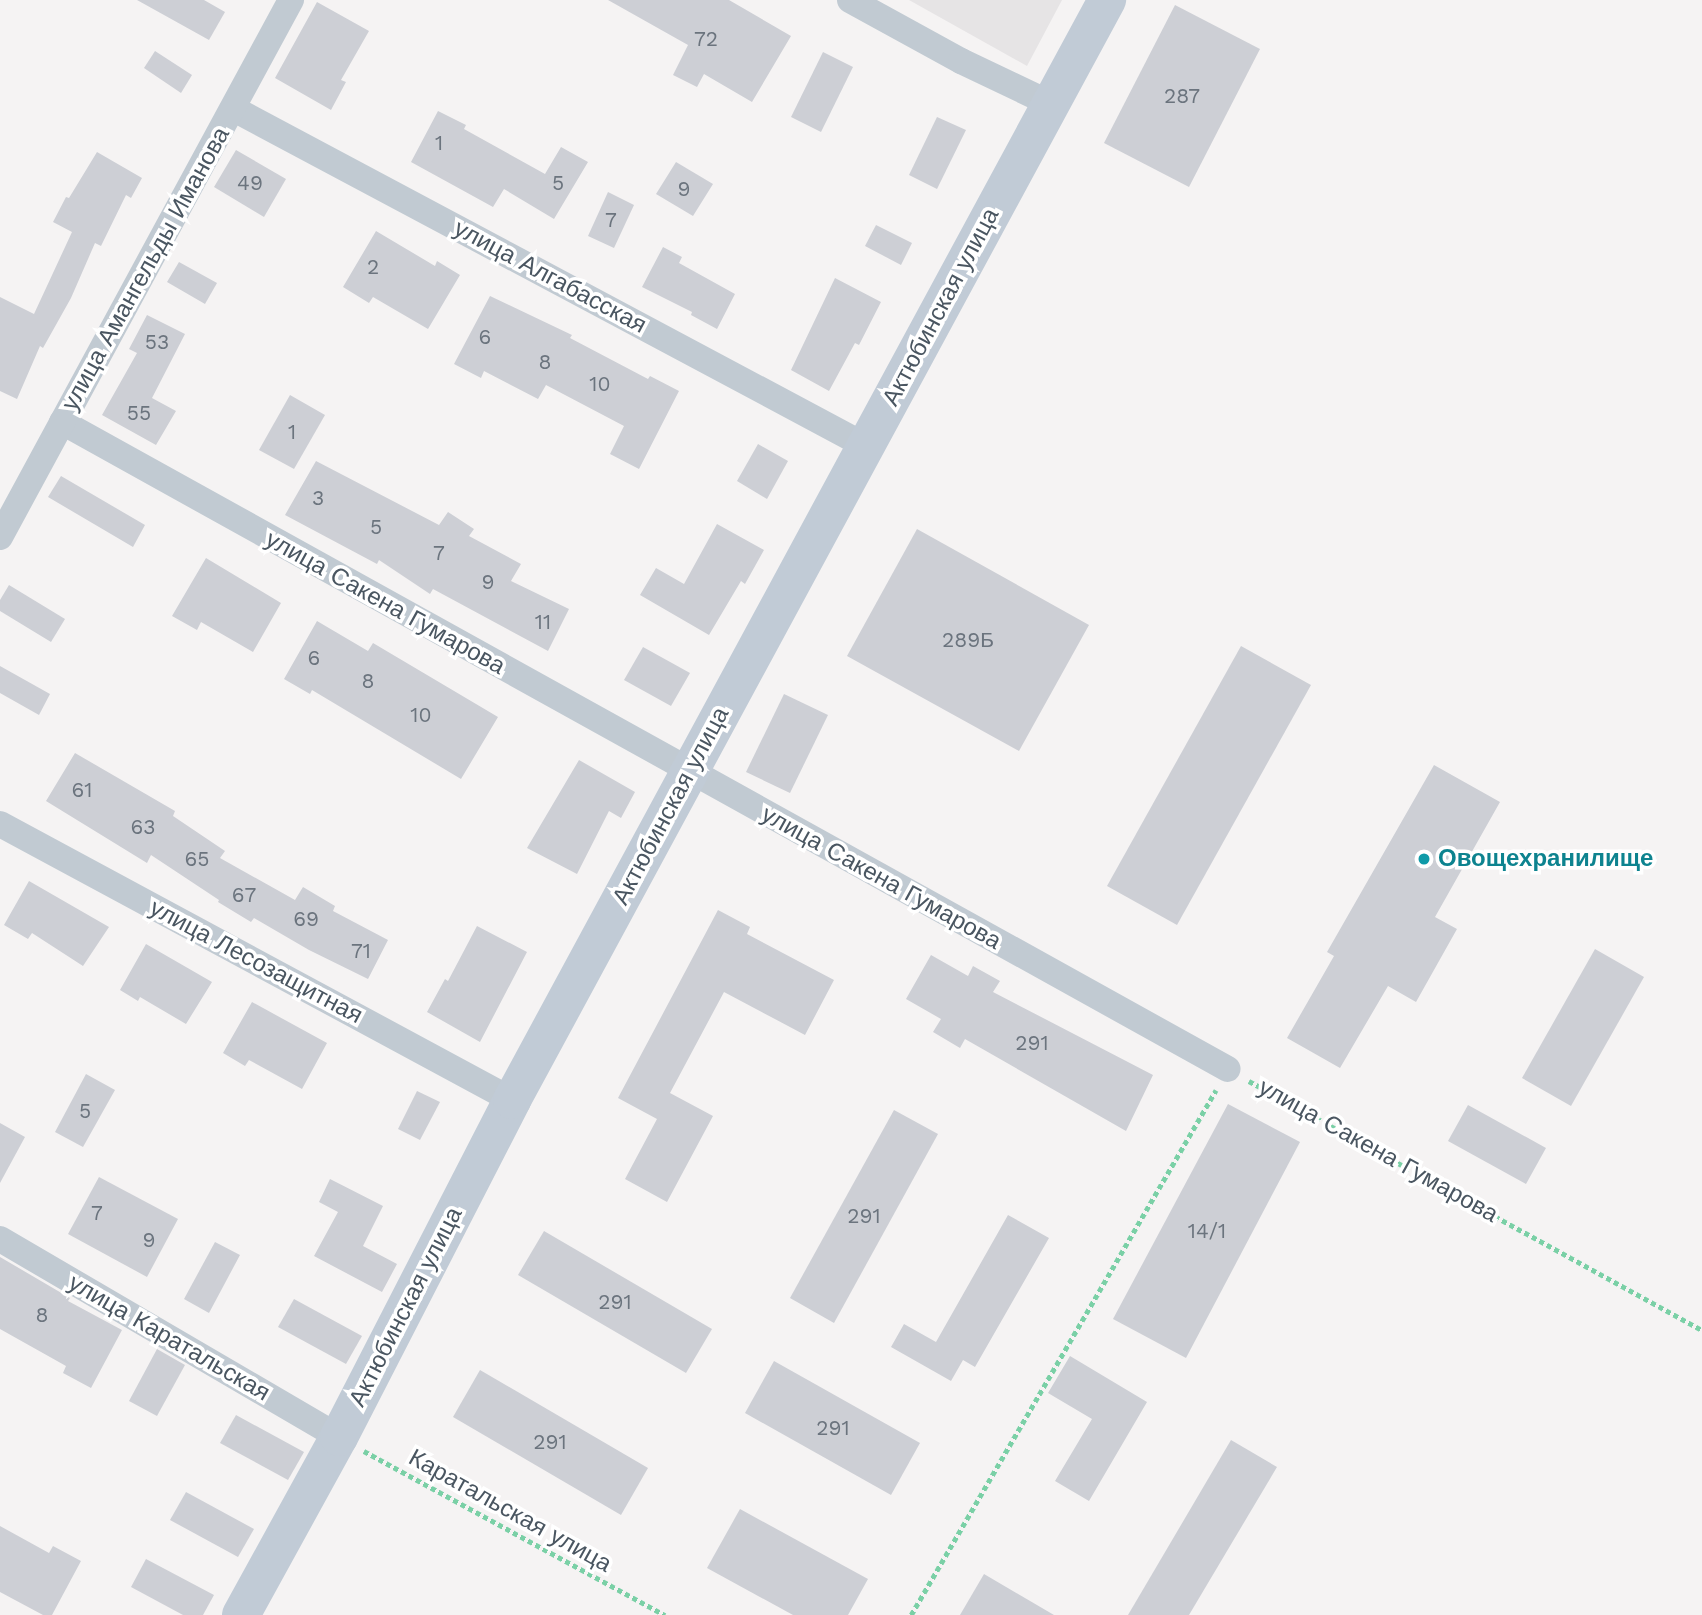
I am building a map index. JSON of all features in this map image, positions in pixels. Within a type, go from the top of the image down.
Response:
[{"type":"street","name":"улица Амангельды Иманова","points":[[0,537],[291,0]]},
{"type":"street","points":[[850,0],[961,61],[1051,104]]},
{"type":"street","name":"Актюбинская улица","points":[[241,1615],[339,1437],[512,1100],[1107,0]]},
{"type":"street","name":"улица Алгабасская","points":[[234,108],[866,446]]},
{"type":"street","name":"улица Сакена Гумарова","points":[[62,422],[689,773],[1228,1069]]},
{"type":"street","name":"улица Лесозащитная","points":[[0,824],[512,1100]]},
{"type":"street","name":"улица Каратальская","points":[[0,1239],[339,1437]]},
{"type":"path","name":"улица Сакена Гумарова","points":[[1228,1069],[1702,1330]]},
{"type":"path","points":[[911,1615],[1228,1069]]},
{"type":"path","name":"Каратальская улица","points":[[339,1437],[665,1615]]},
{"type":"shaded area","points":[[909,0],[1062,0],[1027,66]]},
{"type":"building","points":[[137,0],[204,0],[225,12],[209,40]]},
{"type":"building","points":[[608,0],[729,0],[791,36],[752,102],[704,74],[697,87],[673,75],[688,45]]},
{"type":"building","points":[[317,2],[369,31],[341,80],[346,82],[331,110],[275,78]]},
{"type":"building","points":[[1175,5],[1260,49],[1189,187],[1104,143]]},
{"type":"building","points":[[155,51],[192,75],[181,93],[144,68]]},
{"type":"building","points":[[823,52],[853,67],[821,132],[791,117]]},
{"type":"building","points":[[438,111],[466,125],[464,129],[545,174],[561,147],[588,162],[554,219],[504,189],[493,207],[411,162]]},
{"type":"building","points":[[937,117],[966,130],[937,189],[909,175]]},
{"type":"building","points":[[236,150],[286,179],[264,217],[214,187]]},
{"type":"building","points":[[97,152],[142,178],[131,198],[126,195],[101,246],[95,243],[71,298],[43,348],[40,346],[17,399],[0,391],[0,297],[34,314],[72,232],[53,222],[66,197],[69,198]]},
{"type":"building","points":[[676,162],[713,184],[693,216],[656,194]]},
{"type":"building","points":[[608,192],[634,205],[614,248],[588,236]]},
{"type":"building","points":[[876,225],[912,243],[901,265],[865,246]]},
{"type":"building","points":[[376,231],[435,266],[437,261],[460,275],[428,329],[373,297],[369,303],[343,287]]},
{"type":"building","points":[[663,247],[682,257],[679,263],[735,294],[717,329],[691,315],[692,312],[642,287]]},
{"type":"building","points":[[179,262],[217,283],[205,304],[167,282]]},
{"type":"building","points":[[835,278],[881,302],[859,345],[855,343],[829,391],[791,370]]},
{"type":"building","points":[[490,296],[572,335],[570,338],[648,379],[650,376],[679,391],[639,469],[610,454],[624,426],[546,385],[538,399],[484,371],[481,378],[454,364]]},
{"type":"building","points":[[147,315],[185,334],[152,398],[176,411],[156,445],[102,415],[137,353],[129,349]]},
{"type":"building","points":[[290,395],[325,415],[294,469],[259,450]]},
{"type":"building","points":[[758,444],[788,461],[767,499],[737,481]]},
{"type":"building","points":[[316,461],[439,525],[448,512],[474,529],[469,536],[521,564],[511,581],[569,609],[548,651],[433,589],[430,594],[379,560],[377,564],[285,515]]},
{"type":"building","points":[[61,476],[145,525],[133,547],[48,497]]},
{"type":"building","points":[[717,524],[764,550],[745,584],[741,581],[709,635],[640,595],[656,568],[684,584]]},
{"type":"building","points":[[917,529],[1089,625],[1019,751],[847,656]]},
{"type":"building","points":[[206,558],[281,603],[253,652],[201,622],[197,630],[172,616]]},
{"type":"building","points":[[9,585],[65,619],[51,642],[0,611],[0,600]]},
{"type":"building","points":[[317,621],[368,651],[373,643],[498,717],[461,779],[312,690],[310,694],[284,679]]},
{"type":"building","points":[[1241,646],[1311,685],[1177,925],[1107,886]]},
{"type":"building","points":[[643,647],[690,673],[671,706],[624,680]]},
{"type":"building","points":[[0,666],[50,694],[39,715],[0,693]]},
{"type":"building","points":[[784,694],[828,715],[790,793],[746,772]]},
{"type":"building","points":[[75,753],[175,811],[173,816],[225,851],[220,858],[295,900],[303,887],[335,906],[333,911],[388,940],[368,979],[309,950],[254,918],[251,922],[151,855],[147,863],[46,801]]},
{"type":"building","points":[[579,760],[635,792],[621,818],[609,811],[577,874],[527,848]]},
{"type":"building","name":"Овощехранилище","points":[[1434,765],[1500,802],[1435,917],[1457,929],[1416,1002],[1388,986],[1340,1068],[1287,1038],[1334,956],[1327,952]]},
{"type":"building","points":[[29,881],[109,927],[83,966],[32,933],[28,939],[4,925]]},
{"type":"building","points":[[718,910],[750,927],[747,934],[834,980],[805,1035],[724,992],[670,1093],[713,1116],[667,1202],[625,1179],[657,1119],[618,1098]]},
{"type":"building","points":[[477,926],[527,952],[480,1042],[427,1012],[445,979],[448,981]]},
{"type":"building","points":[[146,944],[212,982],[186,1024],[140,997],[138,1001],[120,990]]},
{"type":"building","points":[[1595,949],[1644,977],[1571,1106],[1522,1078]]},
{"type":"building","points":[[931,955],[968,976],[973,966],[1000,981],[993,992],[1153,1075],[1126,1131],[965,1039],[960,1048],[933,1032],[941,1019],[906,999]]},
{"type":"building","points":[[252,1002],[327,1043],[302,1089],[249,1060],[245,1066],[223,1053]]},
{"type":"building","points":[[86,1074],[115,1090],[83,1147],[55,1132]]},
{"type":"building","points":[[417,1091],[440,1102],[420,1140],[398,1129]]},
{"type":"building","points":[[1228,1104],[1300,1142],[1186,1358],[1113,1319]]},
{"type":"building","points":[[1468,1105],[1546,1148],[1526,1184],[1448,1141]]},
{"type":"building","points":[[894,1110],[938,1134],[834,1323],[790,1298]]},
{"type":"building","points":[[0,1123],[25,1137],[0,1183]]},
{"type":"building","points":[[99,1177],[178,1219],[147,1277],[68,1234]]},
{"type":"building","points":[[330,1179],[383,1206],[363,1246],[397,1264],[382,1292],[314,1256],[338,1212],[319,1202]]},
{"type":"building","points":[[1008,1215],[1049,1238],[975,1367],[963,1360],[951,1381],[891,1347],[904,1324],[936,1342]]},
{"type":"building","points":[[544,1231],[712,1329],[686,1373],[518,1275]]},
{"type":"building","points":[[215,1242],[240,1255],[209,1313],[184,1299]]},
{"type":"building","points":[[0,1257],[70,1298],[68,1301],[122,1330],[91,1388],[63,1373],[66,1366],[0,1329]]},
{"type":"building","points":[[294,1299],[362,1336],[346,1364],[278,1327]]},
{"type":"building","points":[[157,1349],[185,1365],[157,1416],[129,1401]]},
{"type":"building","points":[[1070,1356],[1147,1402],[1089,1501],[1055,1481],[1092,1419],[1048,1393]]},
{"type":"building","points":[[774,1361],[920,1443],[891,1495],[745,1413]]},
{"type":"building","points":[[480,1370],[648,1468],[621,1515],[453,1417]]},
{"type":"building","points":[[236,1415],[304,1452],[288,1480],[220,1443]]},
{"type":"building","points":[[1231,1440],[1277,1467],[1189,1615],[1128,1615]]},
{"type":"building","points":[[186,1492],[254,1529],[238,1557],[170,1520]]},
{"type":"building","points":[[740,1509],[868,1579],[848,1615],[793,1615],[707,1568]]},
{"type":"building","points":[[0,1526],[49,1553],[53,1546],[81,1561],[52,1615],[43,1615],[0,1592]]},
{"type":"building","points":[[146,1559],[214,1595],[203,1615],[183,1615],[131,1587]]},
{"type":"building","points":[[984,1574],[1054,1615],[960,1615]]},
{"type":"place","name":"Овощехранилище","points":[[1424,859]]}]
